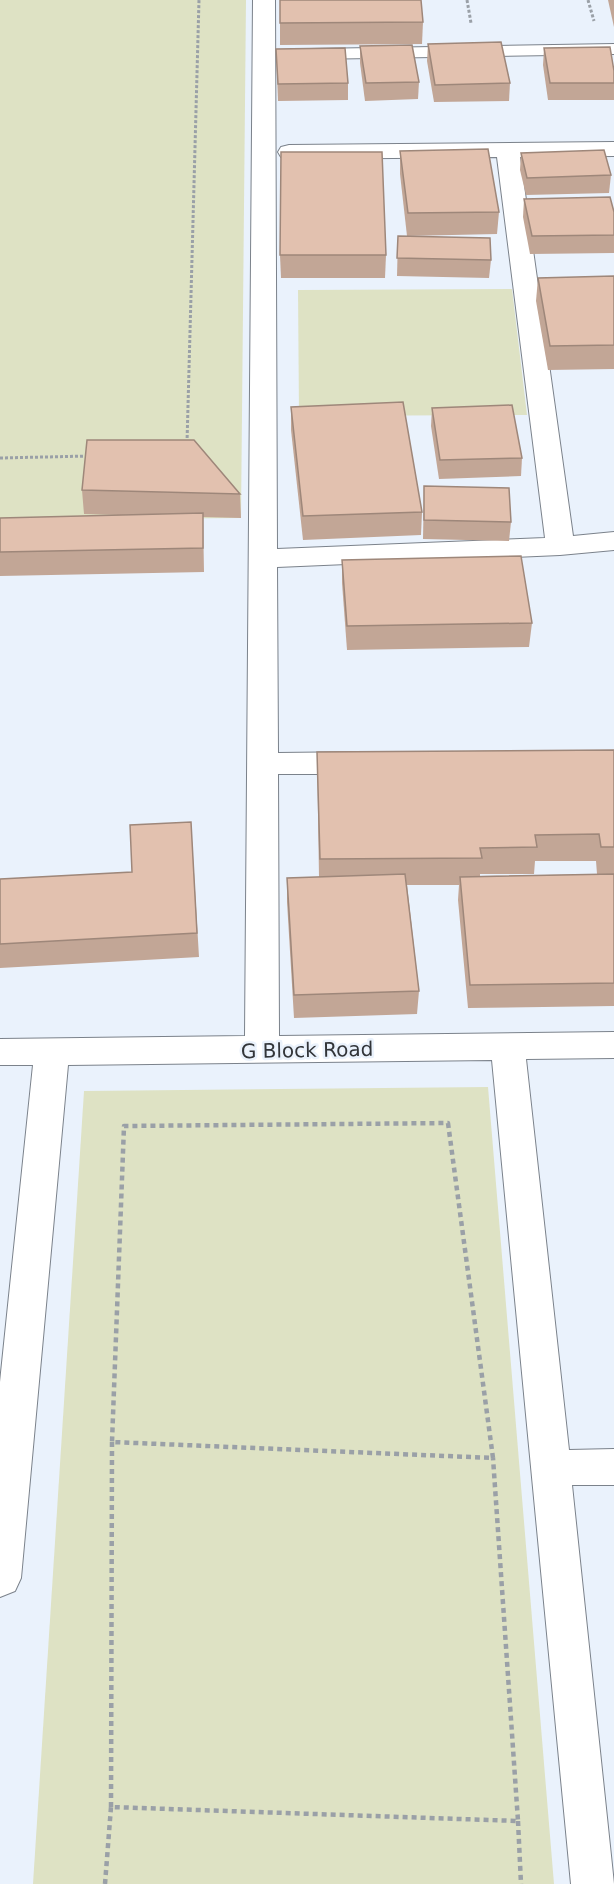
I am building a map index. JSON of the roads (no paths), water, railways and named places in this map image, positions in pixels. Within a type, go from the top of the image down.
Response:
[{"type":"street","points":[[262,1050],[264,152],[280,55],[264,0]]},
{"type":"street","points":[[264,152],[614,149]]},
{"type":"street","points":[[508,150],[560,546]]},
{"type":"street","points":[[263,560],[560,546],[614,541]]},
{"type":"street","points":[[263,764],[392,762]]},
{"type":"street","name":"G Block Road","points":[[0,1052],[614,1045]]},
{"type":"street","points":[[508,1047],[593,1884]]},
{"type":"street","points":[[0,1578],[6,1446],[52,1052]]},
{"type":"street","points":[[551,1468],[614,1467]]},
{"type":"lane","points":[[280,55],[614,49]]}]
